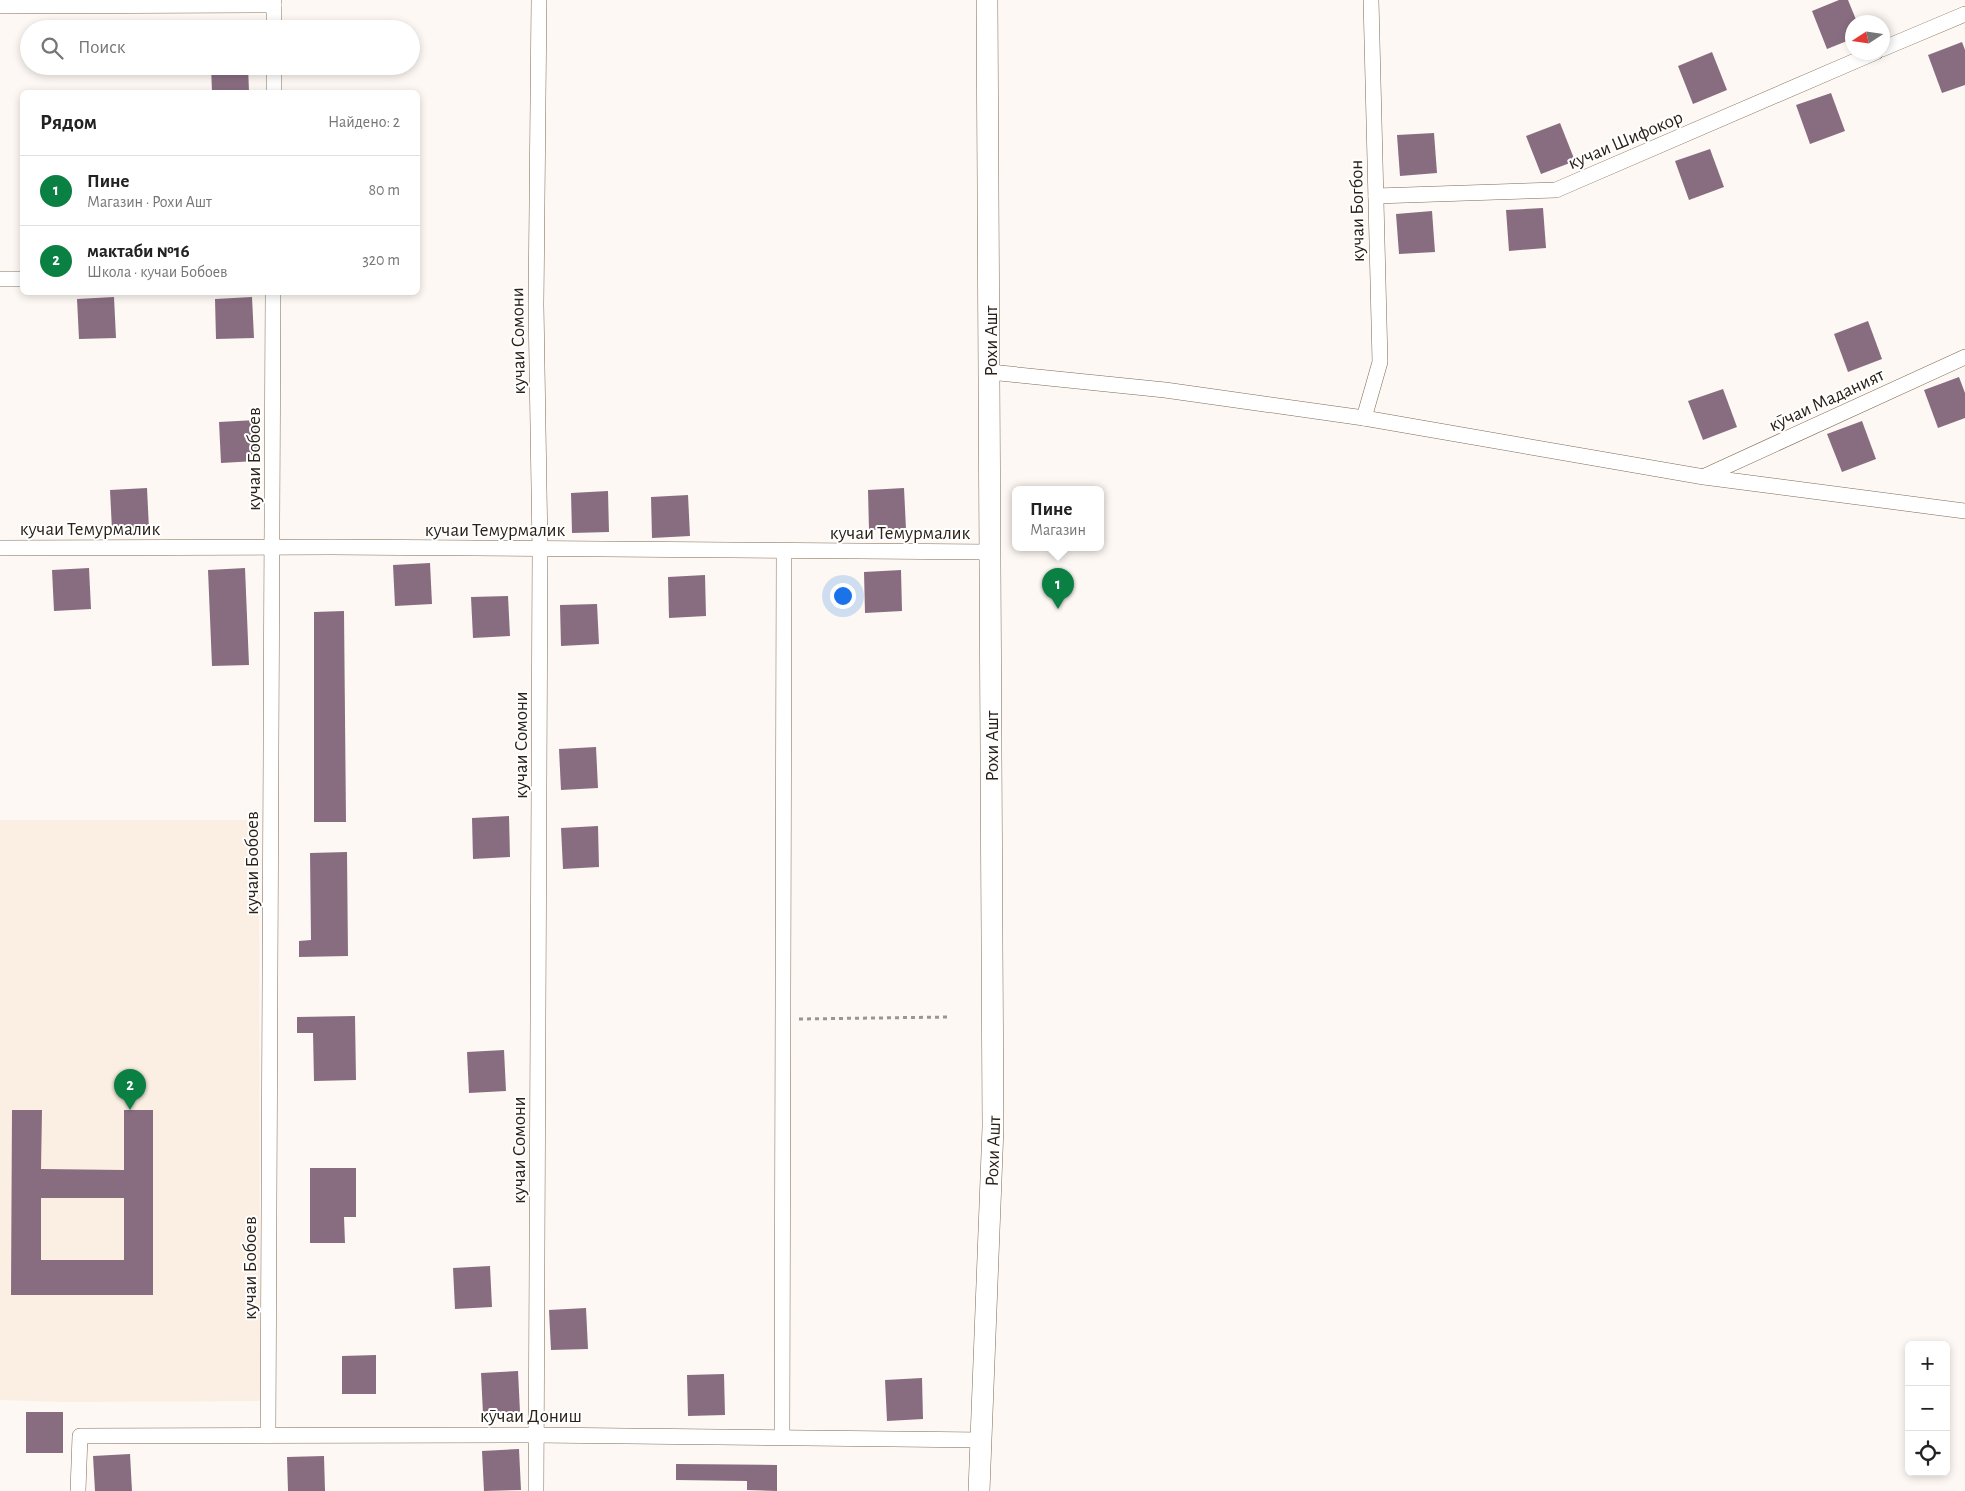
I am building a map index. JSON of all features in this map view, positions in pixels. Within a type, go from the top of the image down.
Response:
[{"type":"main road","name":"Рохи Ашт","points":[[979,1491],[993,1127],[988,0]]},
{"type":"street","name":"кучаи Сомони","points":[[536,1491],[540,549],[536,305],[539,0]]},
{"type":"street","name":"кучаи Богбон","points":[[1364,418],[1380,362],[1372,0]]},
{"type":"street","points":[[0,6],[274,3],[274,20]]},
{"type":"street","points":[[1890,47],[1965,14]]},
{"type":"street","name":"кучаи Шифокор","points":[[1376,196],[1556,190],[1857,60]]},
{"type":"street","points":[[274,75],[274,90]]},
{"type":"street","points":[[0,280],[20,280]]},
{"type":"street","name":"кучаи Бобоев","points":[[268,1435],[273,295]]},
{"type":"street","name":"кӯчаи Маданият","points":[[1704,477],[1965,357]]},
{"type":"street","points":[[990,372],[1164,390],[1364,418],[1704,477],[1965,511]]},
{"type":"street","name":"кучаи Темурмалик","points":[[0,548],[990,552]]},
{"type":"street","points":[[782,1438],[784,551]]},
{"type":"street","name":"кӯчаи Дониш","points":[[78,1491],[80,1436],[536,1435],[982,1440]]},
{"type":"path","points":[[783,1019],[950,1017]]},
{"type":"shaded area","points":[[0,820],[259,820],[260,1401],[65,1402],[0,1400]]},
{"type":"building","points":[[1839,0],[1848,0],[1854,15],[1845,15],[1845,42],[1827,49],[1812,11]]},
{"type":"building","points":[[1962,42],[1965,50],[1965,85],[1942,93],[1928,55]]},
{"type":"building","points":[[1712,52],[1727,90],[1693,104],[1678,66]]},
{"type":"building","points":[[211,75],[248,75],[249,90],[212,90]]},
{"type":"building","points":[[1831,93],[1845,131],[1810,144],[1796,105]]},
{"type":"building","points":[[1560,123],[1575,161],[1541,174],[1526,136]]},
{"type":"building","points":[[1434,133],[1437,173],[1400,176],[1397,135]]},
{"type":"building","points":[[1710,149],[1724,187],[1689,200],[1675,161]]},
{"type":"building","points":[[1543,208],[1546,248],[1509,251],[1506,210]]},
{"type":"building","points":[[1432,211],[1435,252],[1399,254],[1396,214]]},
{"type":"building","points":[[114,297],[116,338],[79,339],[77,299]]},
{"type":"building","points":[[252,297],[254,338],[216,339],[215,299]]},
{"type":"building","points":[[1868,321],[1882,359],[1848,372],[1834,334]]},
{"type":"building","points":[[1959,377],[1965,393],[1965,418],[1938,428],[1924,390]]},
{"type":"building","points":[[1723,389],[1737,427],[1703,440],[1688,401]]},
{"type":"building","points":[[256,420],[258,461],[221,463],[219,422]]},
{"type":"building","points":[[1862,421],[1876,459],[1842,472],[1827,434]]},
{"type":"building","points":[[147,488],[149,529],[112,530],[110,490]]},
{"type":"building","points":[[904,488],[906,529],[869,530],[868,490]]},
{"type":"building","points":[[608,491],[609,532],[572,533],[571,493]]},
{"type":"building","points":[[688,495],[690,536],[652,538],[651,497]]},
{"type":"building","points":[[430,563],[432,604],[395,606],[393,565]]},
{"type":"building","points":[[89,568],[91,609],[54,611],[52,570]]},
{"type":"building","points":[[245,568],[249,665],[212,666],[208,570]]},
{"type":"building","points":[[901,570],[902,611],[865,613],[864,572]]},
{"type":"building","points":[[705,575],[706,616],[669,618],[668,577]]},
{"type":"building","points":[[508,596],[510,636],[473,638],[471,597]]},
{"type":"building","points":[[597,604],[599,644],[561,646],[560,605]]},
{"type":"building","points":[[344,611],[346,822],[314,822],[314,612]]},
{"type":"building","points":[[596,747],[598,788],[561,790],[559,749]]},
{"type":"building","points":[[509,816],[510,857],[473,859],[472,818]]},
{"type":"building","points":[[598,826],[599,867],[563,869],[561,828]]},
{"type":"building","points":[[347,852],[348,956],[299,957],[299,941],[311,940],[310,853]]},
{"type":"building","points":[[355,1016],[356,1080],[314,1081],[313,1033],[297,1033],[297,1017]]},
{"type":"building","points":[[504,1050],[506,1091],[469,1093],[467,1052]]},
{"type":"building","points":[[12,1110],[42,1110],[41,1169],[124,1170],[124,1110],[153,1110],[153,1295],[11,1295]],"holes":[[[41,1198],[124,1198],[124,1260],[41,1260]]]},
{"type":"building","points":[[310,1168],[356,1168],[356,1217],[344,1217],[345,1243],[310,1243]]},
{"type":"building","points":[[490,1266],[492,1307],[455,1309],[453,1268]]},
{"type":"building","points":[[586,1308],[588,1349],[551,1350],[549,1310]]},
{"type":"building","points":[[376,1355],[376,1394],[342,1394],[342,1356]]},
{"type":"building","points":[[518,1371],[520,1412],[483,1414],[481,1373]]},
{"type":"building","points":[[724,1374],[725,1415],[688,1416],[687,1375]]},
{"type":"building","points":[[922,1378],[923,1419],[887,1421],[885,1380]]},
{"type":"building","points":[[26,1412],[63,1412],[63,1453],[26,1453]]},
{"type":"building","points":[[519,1449],[521,1490],[484,1491],[482,1451]]},
{"type":"building","points":[[130,1454],[132,1491],[95,1491],[93,1456]]},
{"type":"building","points":[[324,1456],[325,1491],[288,1491],[287,1457]]},
{"type":"building","points":[[676,1464],[777,1465],[777,1491],[747,1490],[747,1481],[676,1480]]},
{"type":"place","name":"Пине","points":[[1058,609]]},
{"type":"place","name":"мактаби №16","points":[[130,1110]]}]
